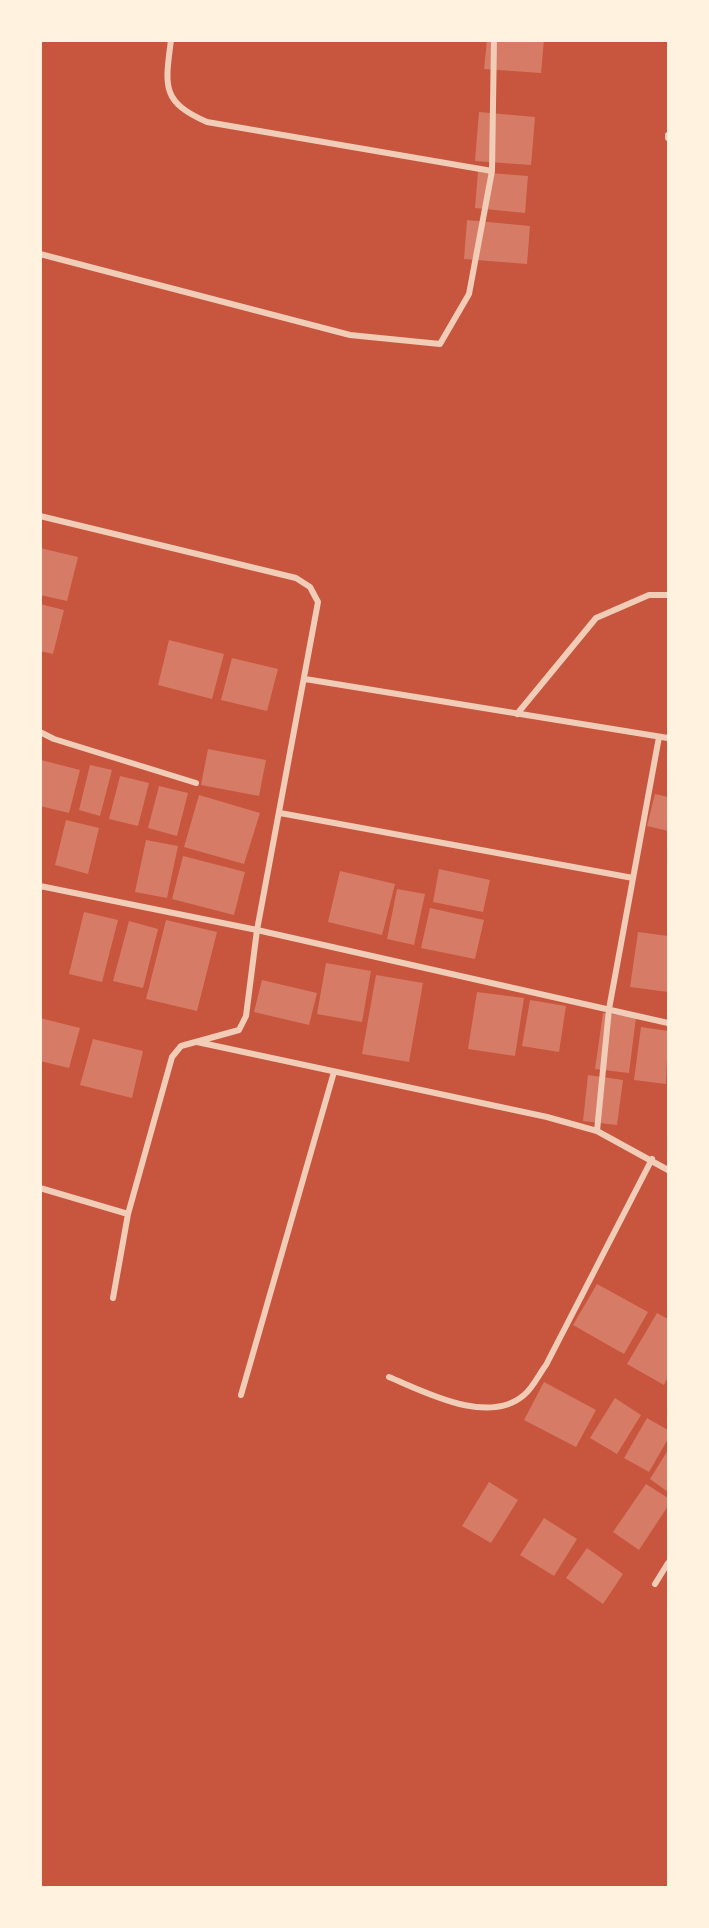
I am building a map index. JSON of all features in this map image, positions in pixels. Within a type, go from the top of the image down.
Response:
[{"type":"street","points":[[171,40],[166,76],[170,95],[182,111],[207,122],[492,171]]},
{"type":"street","points":[[40,254],[350,334],[440,344],[469,294],[492,171],[494,40]]},
{"type":"street","points":[[40,516],[296,578],[310,587],[318,602],[257,930],[246,1016],[239,1030],[228,1035],[194,1041],[181,1046],[172,1057],[128,1214],[113,1298]]},
{"type":"street","points":[[517,714],[596,618],[649,595],[669,595]]},
{"type":"street","points":[[305,679],[669,738]]},
{"type":"street","points":[[40,732],[54,739],[196,783]]},
{"type":"street","points":[[597,1131],[609,1009],[659,737]]},
{"type":"street","points":[[280,813],[633,878]]},
{"type":"street","points":[[40,886],[257,930],[669,1023]]},
{"type":"street","points":[[194,1041],[547,1117],[597,1131],[669,1170]]},
{"type":"street","points":[[241,1395],[334,1072]]},
{"type":"street","points":[[389,1377],[459,1406],[500,1406],[524,1396],[546,1365],[652,1159]]},
{"type":"street","points":[[40,1188],[128,1214]]},
{"type":"street","points":[[655,1584],[669,1563]]},
{"type":"building","points":[[487,40],[544,40],[541,73],[484,69]]},
{"type":"building","points":[[479,112],[535,117],[531,165],[475,161]]},
{"type":"building","points":[[478,172],[528,176],[525,213],[475,208]]},
{"type":"building","points":[[467,220],[530,226],[527,264],[464,259]]},
{"type":"building","points":[[40,548],[78,557],[67,601],[40,595]]},
{"type":"building","points":[[40,604],[64,610],[53,654],[40,651]]},
{"type":"building","points":[[169,640],[224,654],[212,699],[158,685]]},
{"type":"building","points":[[232,658],[278,669],[267,711],[221,700]]},
{"type":"building","points":[[208,749],[266,760],[259,796],[201,785]]},
{"type":"building","points":[[41,760],[80,770],[69,813],[40,806]]},
{"type":"building","points":[[90,765],[112,770],[100,816],[79,810]]},
{"type":"building","points":[[120,776],[149,783],[138,826],[109,819]]},
{"type":"building","points":[[159,786],[188,793],[177,836],[148,828]]},
{"type":"building","points":[[655,794],[668,797],[668,831],[647,826]]},
{"type":"building","points":[[199,795],[260,813],[244,864],[184,847]]},
{"type":"building","points":[[66,820],[99,828],[88,874],[55,865]]},
{"type":"building","points":[[146,840],[178,846],[167,898],[135,892]]},
{"type":"building","points":[[183,856],[245,872],[234,915],[172,899]]},
{"type":"building","points":[[439,869],[490,880],[483,912],[433,902]]},
{"type":"building","points":[[340,871],[395,884],[382,935],[328,922]]},
{"type":"building","points":[[397,889],[425,894],[414,945],[387,939]]},
{"type":"building","points":[[430,908],[484,920],[475,959],[421,948]]},
{"type":"building","points":[[84,912],[118,920],[102,982],[69,974]]},
{"type":"building","points":[[166,920],[217,932],[197,1011],[146,999]]},
{"type":"building","points":[[129,921],[158,929],[143,988],[113,981]]},
{"type":"building","points":[[638,932],[668,936],[668,992],[630,987]]},
{"type":"building","points":[[326,963],[371,971],[362,1022],[317,1014]]},
{"type":"building","points":[[376,975],[423,983],[409,1062],[362,1054]]},
{"type":"building","points":[[262,980],[317,993],[309,1025],[254,1012]]},
{"type":"building","points":[[477,992],[524,998],[515,1056],[468,1049]]},
{"type":"building","points":[[530,1000],[566,1006],[559,1052],[522,1046]]},
{"type":"building","points":[[603,1013],[636,1017],[629,1073],[595,1069]]},
{"type":"building","points":[[40,1018],[80,1028],[69,1068],[40,1061]]},
{"type":"building","points":[[641,1027],[668,1031],[666,1084],[634,1080]]},
{"type":"building","points":[[93,1039],[143,1051],[132,1098],[80,1085]]},
{"type":"building","points":[[588,1075],[623,1080],[617,1125],[583,1121]]},
{"type":"building","points":[[597,1284],[648,1312],[624,1354],[573,1325]]},
{"type":"building","points":[[657,1313],[668,1319],[668,1377],[664,1385],[627,1364]]},
{"type":"building","points":[[544,1382],[596,1410],[576,1447],[524,1420]]},
{"type":"building","points":[[615,1398],[641,1415],[617,1454],[590,1438]]},
{"type":"building","points":[[647,1418],[668,1430],[668,1439],[649,1472],[624,1458]]},
{"type":"building","points":[[668,1450],[668,1492],[650,1479]]},
{"type":"building","points":[[489,1482],[518,1500],[491,1543],[462,1526]]},
{"type":"building","points":[[646,1484],[668,1498],[668,1506],[639,1550],[613,1532]]},
{"type":"building","points":[[544,1518],[577,1539],[554,1576],[520,1555]]},
{"type":"building","points":[[587,1548],[623,1574],[603,1604],[566,1578]]}]
